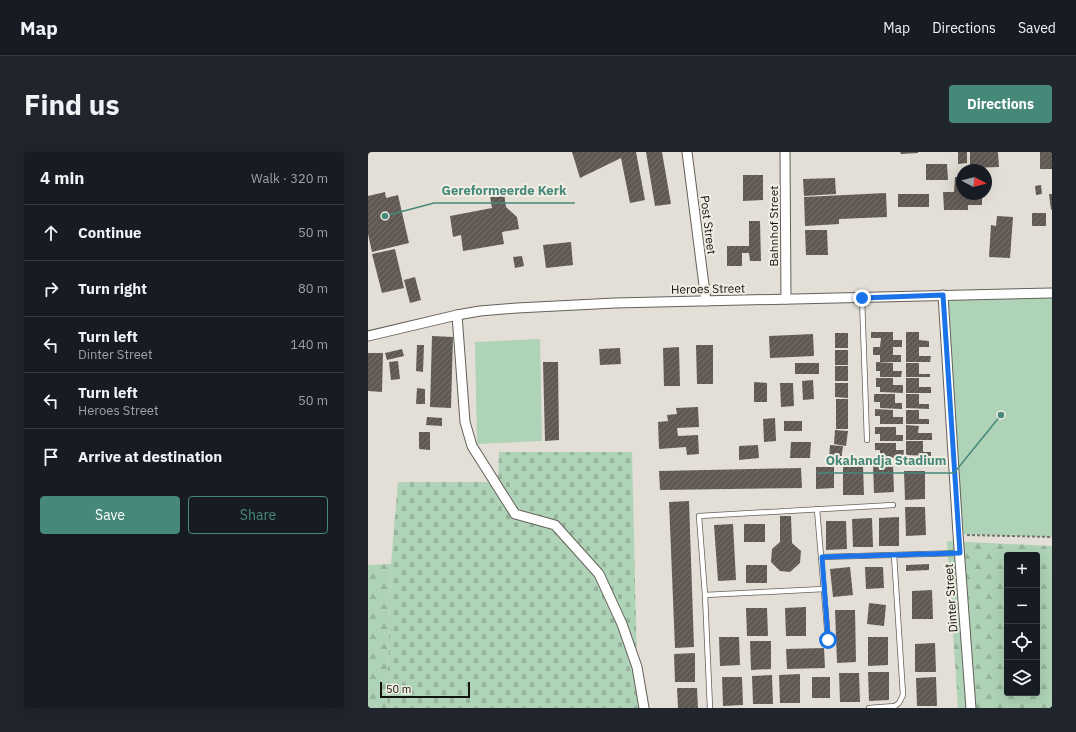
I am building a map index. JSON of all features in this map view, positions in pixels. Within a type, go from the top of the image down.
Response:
[{"type":"street","name":"Post Street","points":[[687,152],[706,301]]},
{"type":"street","name":"Bahnhof Street","points":[[786,152],[786,299]]},
{"type":"street","name":"Heroes Street","points":[[368,336],[457,315],[480,311],[517,308],[615,303],[943,295],[1052,294]]},
{"type":"street","name":"Dinter Street","points":[[943,295],[958,534],[971,708]]},
{"type":"street","points":[[457,315],[465,422],[472,446],[515,514],[555,525],[599,574],[622,624],[637,667],[644,708]]},
{"type":"lane","points":[[862,298],[867,440]]},
{"type":"lane","points":[[710,708],[705,594],[699,516],[893,505]]},
{"type":"lane","points":[[817,509],[828,640]]},
{"type":"lane","points":[[822,557],[960,553]]},
{"type":"lane","points":[[869,708],[895,706],[899,703],[903,695],[894,555]]},
{"type":"lane","points":[[705,594],[824,589]]},
{"type":"path","points":[[958,534],[1052,537]]},
{"type":"green space","points":[[1052,293],[1052,537],[958,534],[943,295]]},
{"type":"green space","points":[[540,339],[542,441],[477,444],[475,342]]},
{"type":"green space","points":[[499,452],[632,452],[637,667],[644,708],[387,708],[391,564],[398,482],[498,482]]},
{"type":"green space","points":[[947,541],[1052,546],[1052,708],[958,708]]},
{"type":"green space","points":[[391,564],[387,708],[368,708],[368,565]]},
{"type":"building","points":[[572,152],[636,152],[645,200],[630,203],[621,158],[580,178]]},
{"type":"building","points":[[646,152],[662,152],[671,204],[655,206]]},
{"type":"building","points":[[900,152],[918,152],[918,153],[901,154]]},
{"type":"building","points":[[958,152],[967,152],[967,163],[958,164]]},
{"type":"building","points":[[970,152],[998,152],[999,167],[992,167],[992,164],[970,164]]},
{"type":"building","points":[[1040,152],[1052,152],[1052,169],[1040,169]]},
{"type":"building","points":[[926,164],[947,164],[948,180],[926,180]]},
{"type":"building","points":[[743,175],[763,175],[763,200],[743,201]]},
{"type":"building","points":[[956,177],[956,200],[982,200],[982,205],[968,205],[968,210],[944,210],[943,192],[954,192]]},
{"type":"building","points":[[835,178],[836,194],[804,196],[803,179]]},
{"type":"building","points":[[1041,185],[1042,194],[1036,195],[1035,186]]},
{"type":"building","points":[[385,192],[386,198],[398,195],[409,243],[372,252],[368,234],[368,196]]},
{"type":"building","points":[[504,193],[506,207],[517,217],[519,229],[502,232],[504,244],[463,251],[461,235],[453,237],[450,216],[492,208],[490,196]]},
{"type":"building","points":[[886,193],[887,217],[839,219],[839,224],[805,226],[804,197]]},
{"type":"building","points":[[898,194],[929,194],[929,207],[898,207]]},
{"type":"building","points":[[1049,194],[1052,194],[1051,210]]},
{"type":"building","points":[[1032,213],[1046,213],[1046,226],[1032,226]]},
{"type":"building","points":[[997,216],[1013,217],[1010,258],[989,257],[991,225],[996,226]]},
{"type":"building","points":[[749,221],[760,221],[761,261],[750,261],[749,253],[742,253],[742,266],[727,266],[727,246],[749,246]]},
{"type":"building","points":[[805,230],[827,230],[828,255],[806,255]]},
{"type":"building","points":[[571,242],[573,265],[546,268],[543,245]]},
{"type":"building","points":[[395,249],[404,288],[382,293],[372,254]]},
{"type":"building","points":[[522,256],[524,266],[515,268],[513,257]]},
{"type":"building","points":[[415,277],[421,300],[410,303],[404,280]]},
{"type":"building","points":[[871,332],[893,332],[893,340],[902,340],[902,347],[893,347],[893,355],[901,355],[901,362],[880,362],[880,355],[873,355],[873,347],[880,347],[881,338],[871,338]]},
{"type":"building","points":[[906,332],[919,332],[919,340],[929,341],[929,347],[919,347],[919,356],[931,356],[930,362],[906,362]]},
{"type":"building","points":[[835,333],[848,333],[848,348],[835,348]]},
{"type":"building","points":[[813,334],[814,356],[770,358],[769,336]]},
{"type":"building","points":[[432,336],[453,337],[451,408],[430,407]]},
{"type":"building","points":[[417,345],[424,345],[423,372],[416,371]]},
{"type":"building","points":[[696,345],[713,345],[713,384],[697,384]]},
{"type":"building","points":[[679,347],[680,386],[664,386],[663,348]]},
{"type":"building","points":[[620,348],[621,364],[600,365],[599,349]]},
{"type":"building","points":[[402,349],[404,356],[387,360],[385,353]]},
{"type":"building","points":[[835,350],[848,350],[848,365],[835,365]]},
{"type":"building","points":[[368,353],[383,353],[382,392],[368,391]]},
{"type":"building","points":[[398,361],[400,379],[391,380],[389,362]]},
{"type":"building","points":[[543,362],[558,362],[559,440],[545,441]]},
{"type":"building","points":[[876,362],[893,363],[893,371],[902,371],[901,377],[880,377],[880,371],[876,371]]},
{"type":"building","points":[[795,363],[819,363],[819,374],[795,374]]},
{"type":"building","points":[[906,363],[919,363],[919,374],[930,374],[930,377],[906,377]]},
{"type":"building","points":[[835,366],[848,366],[848,381],[835,381]]},
{"type":"building","points":[[876,378],[893,378],[893,385],[903,385],[903,393],[880,392],[880,387],[876,387]]},
{"type":"building","points":[[906,378],[919,378],[919,387],[931,387],[931,393],[906,393]]},
{"type":"building","points":[[813,380],[814,399],[803,400],[802,381]]},
{"type":"building","points":[[754,382],[767,383],[767,402],[754,402]]},
{"type":"building","points":[[780,383],[793,383],[794,406],[781,407]]},
{"type":"building","points":[[835,383],[848,383],[848,398],[835,397]]},
{"type":"building","points":[[417,388],[425,389],[425,404],[416,404]]},
{"type":"building","points":[[874,394],[895,394],[895,403],[902,403],[902,409],[880,408],[880,402],[874,402]]},
{"type":"building","points":[[906,394],[919,394],[919,404],[929,404],[929,409],[906,408]]},
{"type":"building","points":[[836,399],[848,399],[848,429],[836,429]]},
{"type":"building","points":[[698,407],[699,427],[677,428],[678,436],[698,435],[699,454],[687,455],[686,447],[659,449],[658,422],[668,421],[667,415],[677,414],[676,408]]},
{"type":"building","points":[[875,409],[893,410],[893,417],[903,417],[903,424],[880,424],[880,416],[875,416]]},
{"type":"building","points":[[906,410],[919,410],[919,419],[929,419],[929,424],[906,424]]},
{"type":"building","points":[[427,417],[442,418],[442,426],[426,425]]},
{"type":"building","points":[[775,418],[776,441],[764,442],[763,419]]},
{"type":"building","points":[[784,421],[802,421],[802,431],[784,431]]},
{"type":"building","points":[[906,425],[919,426],[918,433],[932,433],[932,440],[906,440]]},
{"type":"building","points":[[875,427],[896,427],[896,435],[903,435],[903,441],[880,441],[880,434],[875,434]]},
{"type":"building","points":[[835,430],[848,431],[846,446],[834,444]]},
{"type":"building","points":[[419,432],[430,432],[430,450],[419,449]]},
{"type":"building","points":[[906,441],[923,441],[923,452],[931,452],[931,456],[906,455]]},
{"type":"building","points":[[791,442],[811,442],[810,458],[790,458]]},
{"type":"building","points":[[875,443],[896,443],[896,450],[904,450],[903,458],[880,457],[880,450],[875,450]]},
{"type":"building","points":[[758,445],[759,458],[739,460],[739,446]]},
{"type":"building","points":[[830,445],[843,446],[841,461],[829,459]]},
{"type":"building","points":[[873,464],[893,464],[894,492],[874,493]]},
{"type":"building","points":[[863,466],[864,495],[843,495],[843,467]]},
{"type":"building","points":[[816,467],[834,467],[834,488],[816,489]]},
{"type":"building","points":[[801,468],[802,488],[660,490],[659,471]]},
{"type":"building","points":[[904,471],[925,471],[925,499],[905,500]]},
{"type":"building","points":[[689,501],[694,647],[675,648],[669,502]]},
{"type":"building","points":[[905,507],[925,507],[926,535],[906,536]]},
{"type":"building","points":[[780,516],[791,516],[792,543],[801,551],[800,563],[790,572],[780,571],[771,562],[772,549],[780,542]]},
{"type":"building","points":[[899,517],[899,546],[879,546],[879,518]]},
{"type":"building","points":[[872,518],[873,547],[853,547],[852,519]]},
{"type":"building","points":[[826,521],[846,521],[847,549],[826,550]]},
{"type":"building","points":[[733,524],[736,580],[718,581],[714,525]]},
{"type":"building","points":[[744,524],[765,524],[765,542],[744,542]]},
{"type":"building","points":[[929,564],[929,570],[906,571],[906,565]]},
{"type":"building","points":[[746,565],[767,565],[767,583],[746,583]]},
{"type":"building","points":[[850,567],[853,595],[833,597],[830,569]]},
{"type":"building","points":[[865,567],[883,567],[884,588],[866,589]]},
{"type":"building","points":[[932,590],[933,619],[912,619],[912,591]]},
{"type":"building","points":[[869,603],[886,605],[884,626],[867,624]]},
{"type":"building","points":[[806,607],[806,636],[786,636],[785,608]]},
{"type":"building","points":[[746,608],[767,608],[768,636],[747,636]]},
{"type":"building","points":[[835,610],[855,610],[856,662],[837,663]]},
{"type":"building","points":[[719,637],[739,637],[740,665],[720,666]]},
{"type":"building","points":[[868,637],[888,637],[888,665],[868,666]]},
{"type":"building","points":[[750,641],[771,641],[771,669],[751,670]]},
{"type":"building","points":[[935,643],[936,672],[915,672],[915,644]]},
{"type":"building","points":[[824,648],[825,668],[787,669],[786,649]]},
{"type":"building","points":[[695,653],[695,682],[675,682],[674,654]]},
{"type":"building","points":[[868,672],[889,672],[889,700],[869,701]]},
{"type":"building","points":[[839,673],[859,673],[860,702],[840,702]]},
{"type":"building","points":[[800,674],[800,703],[780,703],[779,675]]},
{"type":"building","points":[[772,675],[773,704],[753,704],[752,676]]},
{"type":"building","points":[[722,677],[742,677],[743,705],[723,706]]},
{"type":"building","points":[[812,677],[830,677],[830,698],[812,698]]},
{"type":"building","points":[[936,677],[937,706],[917,706],[916,678]]},
{"type":"building","points":[[677,688],[697,688],[698,708],[678,708]]},
{"type":"place","name":"Gereformeerde Kerk","points":[[385,216]]},
{"type":"place","name":"Okahandja Stadium","points":[[1001,415]]},
{"type":"route","points":[[828,640],[822,557],[960,553],[943,295],[862,298]]}]
